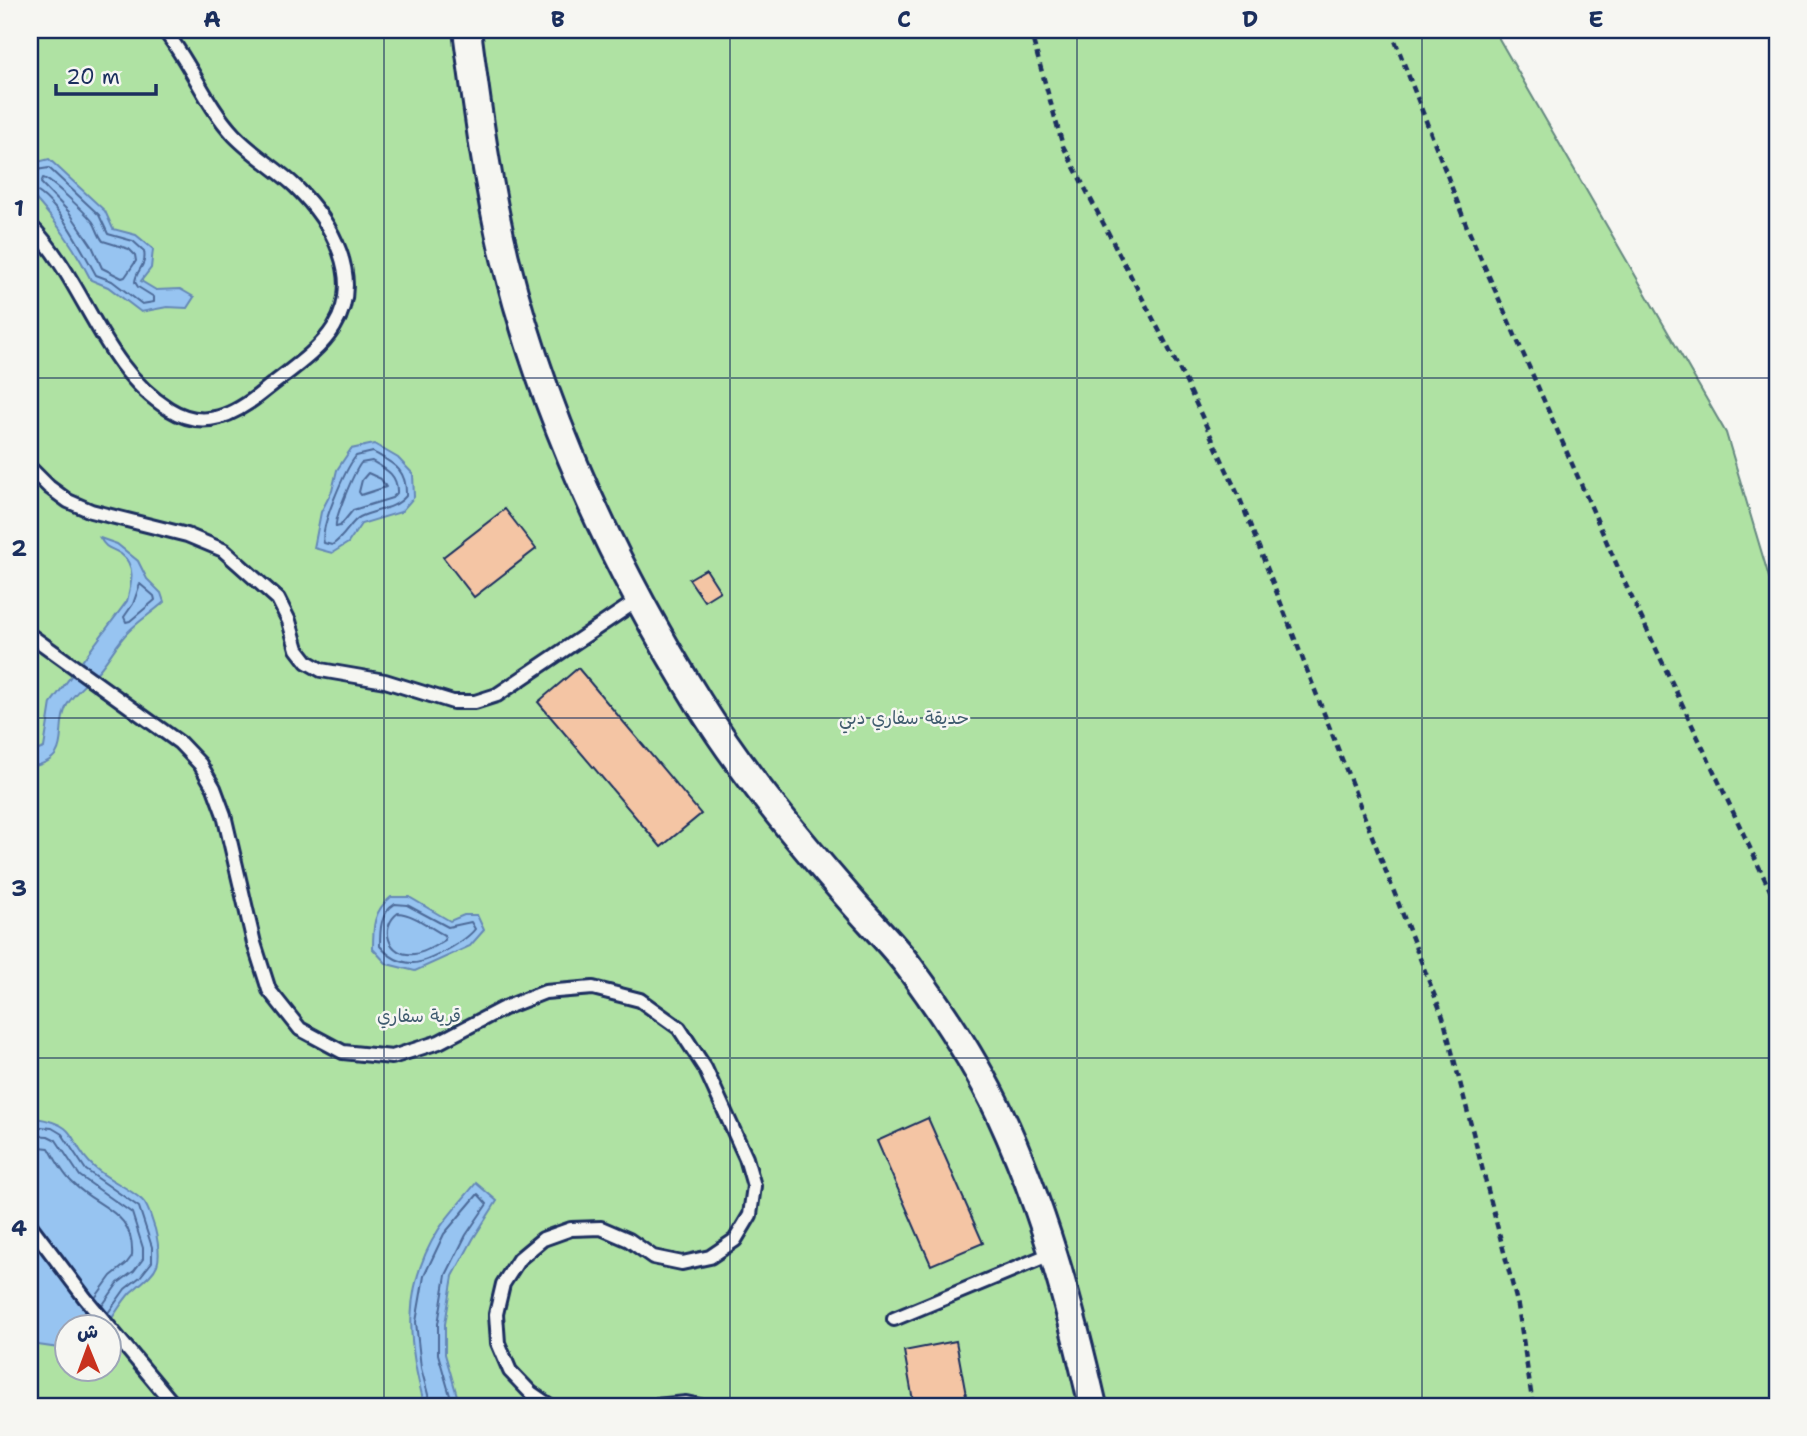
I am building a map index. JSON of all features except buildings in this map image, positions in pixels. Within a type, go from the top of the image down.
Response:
[{"type":"street","points":[[467,30],[481,138],[503,245],[540,376],[584,490],[638,600],[700,705],[771,806],[908,964],[958,1036],[999,1112],[1032,1193],[1076,1333],[1093,1406]]},
{"type":"lane","points":[[30,225],[59,258],[120,362],[142,388],[168,409],[186,418],[207,421],[227,416],[245,407],[321,344],[334,327],[343,307],[346,286],[338,244],[312,205],[294,185],[251,152],[232,133],[215,112],[164,30]]},
{"type":"lane","points":[[30,468],[58,494],[90,511],[187,535],[223,550],[278,599],[289,621],[297,649],[307,662],[321,670],[385,681],[453,702],[475,702],[496,695],[638,600]]},
{"type":"lane","points":[[30,635],[180,743],[200,764],[214,788],[224,815],[254,943],[269,990],[300,1029],[343,1052],[392,1057],[439,1042],[502,1009],[545,992],[593,988],[640,1000],[680,1028],[705,1068],[746,1158],[754,1186],[750,1215],[735,1240],[710,1257],[682,1263],[653,1257],[629,1240],[601,1228],[571,1229],[542,1239],[519,1259],[503,1284],[496,1314],[498,1343],[510,1371],[531,1393],[550,1406]]},
{"type":"lane","points":[[30,1225],[85,1298],[175,1406]]},
{"type":"lane","points":[[894,1319],[1053,1253]]},
{"type":"lane","points":[[656,1406],[687,1403],[700,1406]]},
{"type":"path","points":[[1030,30],[1063,146],[1186,382],[1240,499],[1443,1017],[1518,1306],[1533,1406]]},
{"type":"path","points":[[1391,30],[1466,227],[1624,581],[1777,905]]},
{"type":"green space","name":"حديقة سفاري دبي","points":[[30,30],[1494,30],[1726,433],[1777,604],[1777,1406],[30,1406]]},
{"type":"water","points":[[49,159],[105,211],[113,229],[136,235],[153,249],[151,268],[141,281],[156,290],[180,289],[194,297],[187,308],[167,307],[141,312],[108,287],[91,280],[64,234],[30,193],[30,164]]},
{"type":"water","points":[[374,444],[398,458],[413,474],[414,497],[401,512],[361,524],[348,543],[332,553],[314,548],[321,512],[332,491],[337,470],[351,449]]},
{"type":"water","points":[[100,538],[117,544],[138,561],[147,579],[161,593],[164,602],[126,634],[100,669],[70,700],[63,715],[58,751],[53,758],[30,767],[30,753],[44,748],[51,703],[127,601],[132,576],[129,564],[121,554],[107,546]]},
{"type":"water","points":[[391,897],[409,897],[450,921],[464,915],[477,915],[484,930],[470,946],[415,971],[387,964],[373,949],[373,934],[377,914]]},
{"type":"water","points":[[36,1118],[51,1121],[68,1130],[85,1158],[94,1167],[142,1200],[147,1206],[155,1229],[159,1252],[153,1272],[128,1296],[115,1314],[52,1314],[52,1347],[38,1345],[30,1339],[30,1120]]},
{"type":"water","points":[[476,1183],[497,1201],[453,1276],[445,1324],[445,1354],[460,1406],[425,1406],[414,1360],[411,1316],[419,1272],[439,1229]]},
{"type":"park label","name":"قرية سفاري","points":[[419,1016]]}]
